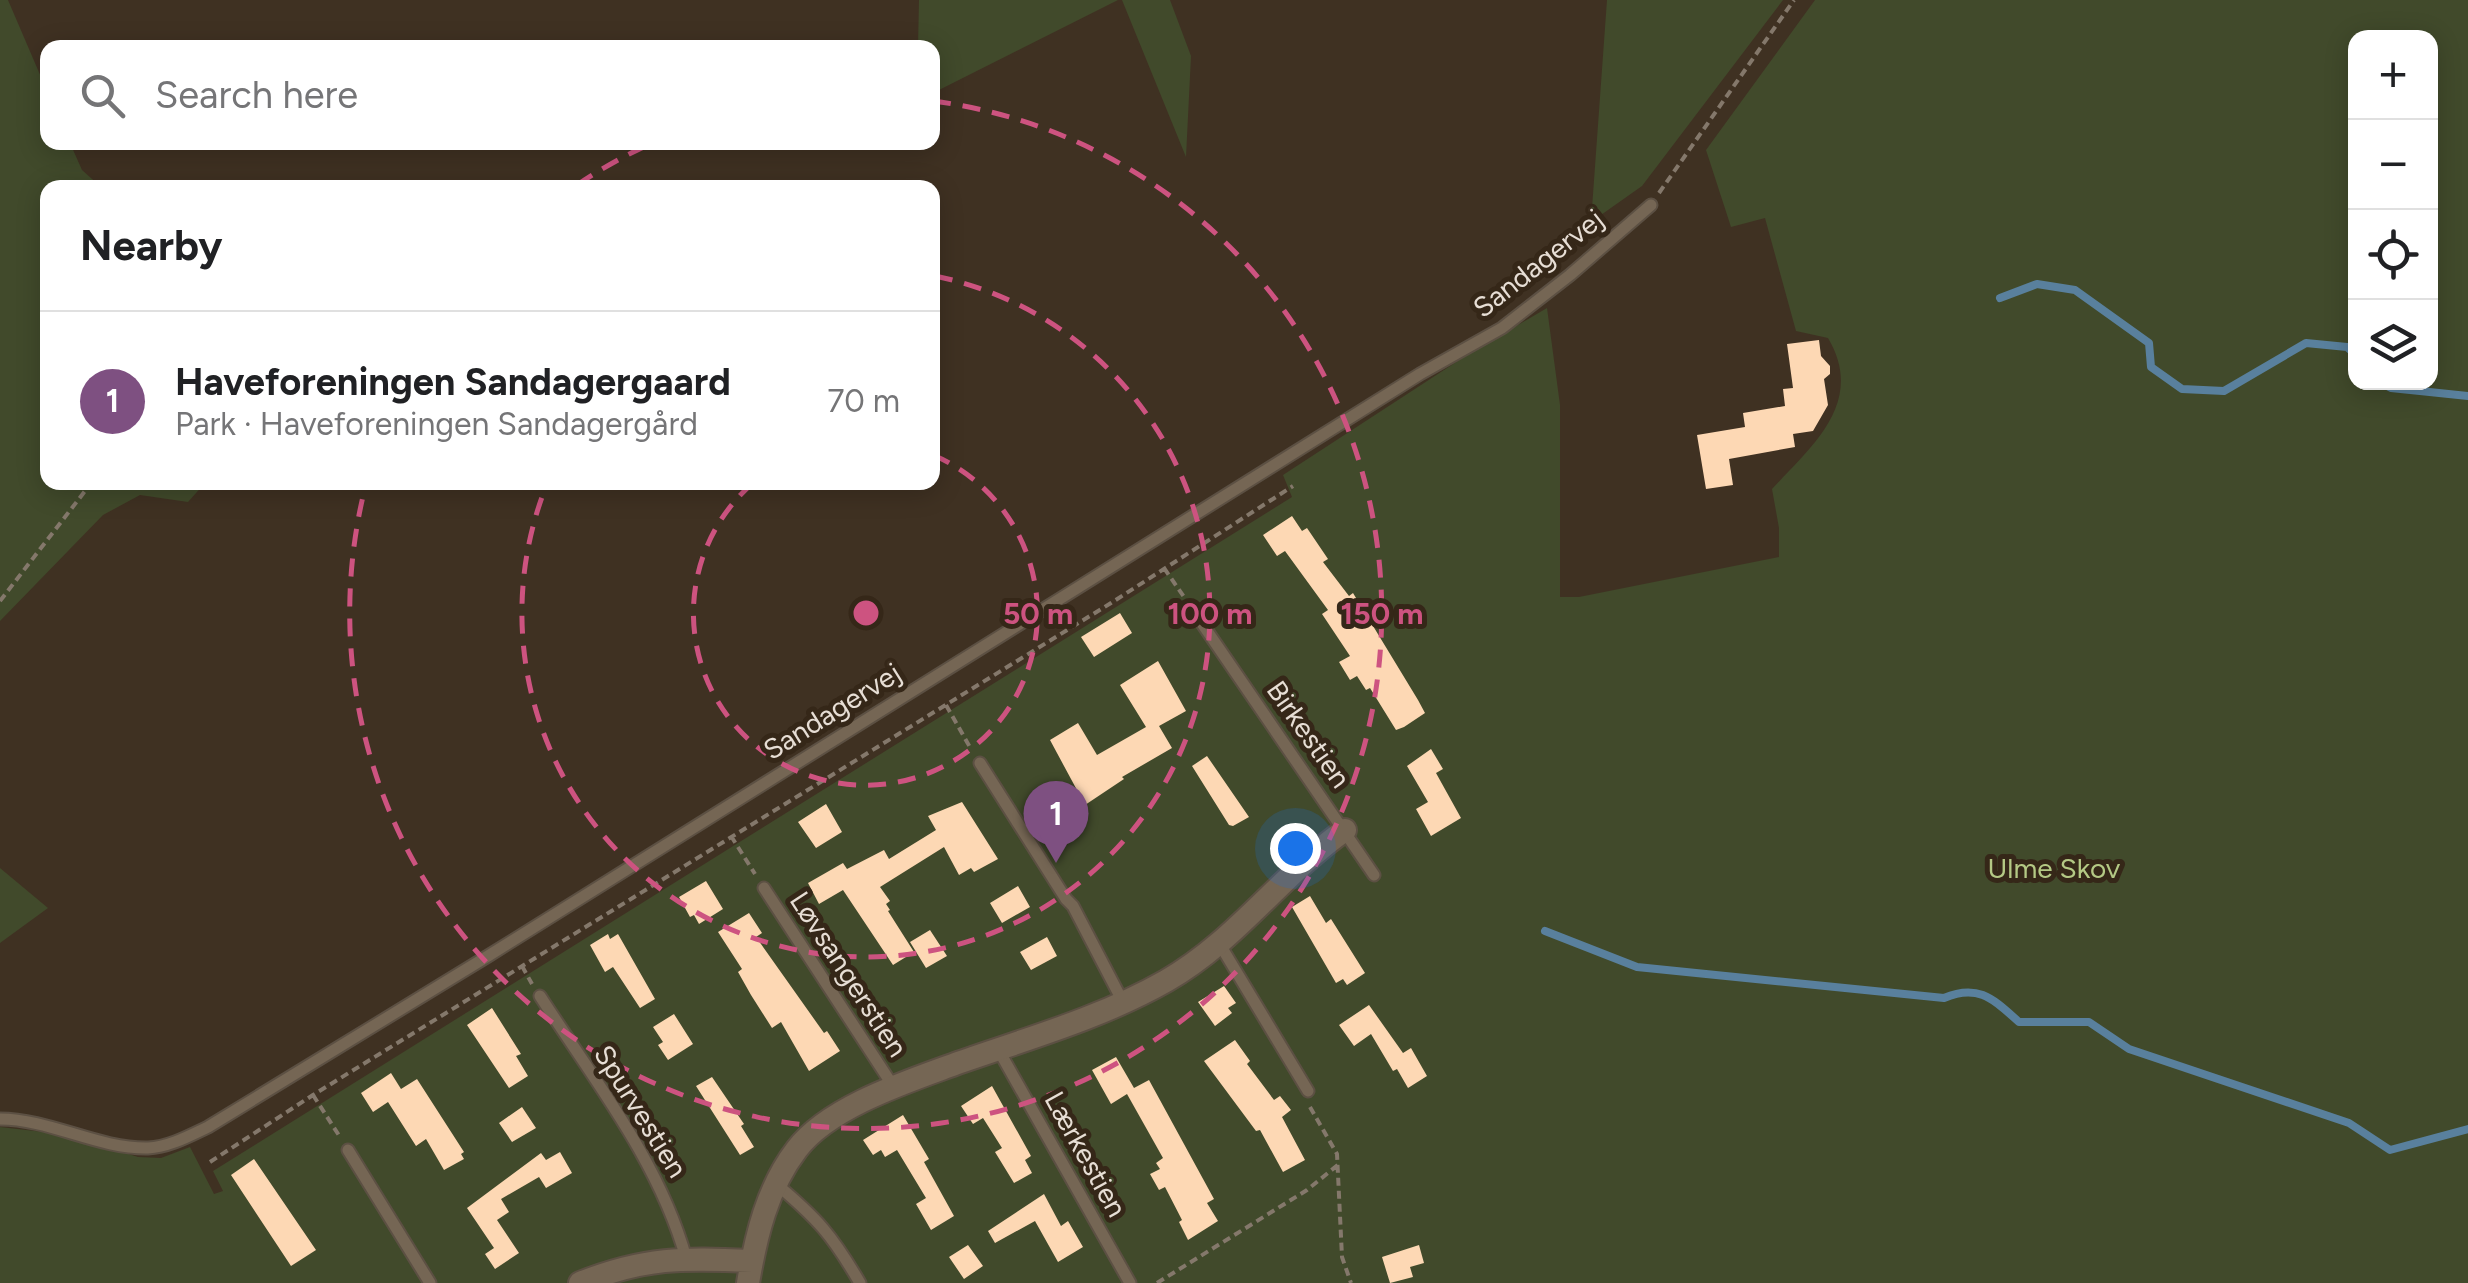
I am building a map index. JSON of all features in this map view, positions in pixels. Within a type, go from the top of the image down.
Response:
[{"type":"street","points":[[580,1283],[632,1264],[686,1258],[750,1272],[775,1183],[799,1146],[843,1112],[892,1086],[1124,1004],[1172,978],[1219,943],[1310,854],[1344,830]]},
{"type":"lane","name":"Sandagervej","points":[[0,1118],[21,1119],[124,1146],[150,1148],[171,1144],[208,1127],[1420,374],[1502,328],[1570,276],[1651,205]]},
{"type":"lane","name":"Birkestien","points":[[1201,622],[1374,875]]},
{"type":"lane","points":[[980,763],[1073,906],[1124,1004]]},
{"type":"lane","name":"Løvsangerstien","points":[[764,888],[892,1086]]},
{"type":"lane","points":[[1219,943],[1308,1091]]},
{"type":"lane","name":"Spurvestien","points":[[540,996],[654,1175],[674,1217],[686,1258]]},
{"type":"lane","name":"Lærkestien","points":[[998,1049],[1130,1283]]},
{"type":"lane","points":[[348,1150],[430,1283]]},
{"type":"lane","points":[[775,1183],[814,1215],[832,1236],[860,1283]]},
{"type":"path","points":[[1651,205],[1794,0]]},
{"type":"path","points":[[210,1162],[313,1094],[946,705],[1293,486]]},
{"type":"path","points":[[0,601],[86,490]]},
{"type":"path","points":[[1164,568],[1201,622]]},
{"type":"path","points":[[946,705],[980,763]]},
{"type":"path","points":[[731,836],[764,888]]},
{"type":"path","points":[[1308,1091],[1304,1094],[1337,1154],[1342,1257],[1351,1283]]},
{"type":"path","points":[[313,1094],[348,1150]]},
{"type":"path","points":[[1156,1283],[1307,1190],[1339,1164]]},
{"type":"green space","points":[[0,0],[8,0],[40,75],[40,150],[73,150],[82,170],[93,180],[40,180],[40,490],[199,490],[188,502],[140,495],[103,515],[0,621]]},
{"type":"green space","points":[[919,0],[1118,0],[940,89],[940,40],[918,40]]},
{"type":"green space","points":[[1122,0],[1170,0],[1191,56],[1186,157]]},
{"type":"green space","points":[[1607,0],[1783,0],[1642,186],[1591,222]]},
{"type":"green space","name":"Ulme Skov","points":[[1815,0],[2468,0],[2468,1283],[0,1283],[0,1127],[70,1135],[138,1157],[161,1158],[190,1147],[214,1194],[223,1191],[213,1171],[1292,497],[1283,475],[1467,355],[1547,308],[1560,405],[1560,597],[1579,597],[1779,557],[1772,489],[1829,421],[1838,403],[1841,383],[1838,361],[1828,338],[1796,331],[1765,218],[1731,227],[1706,150]]},
{"type":"green space","points":[[0,868],[48,908],[0,943]]},
{"type":"building","points":[[1819,340],[1821,356],[1830,366],[1830,374],[1824,379],[1828,405],[1813,431],[1793,434],[1795,447],[1729,459],[1733,485],[1706,489],[1697,435],[1745,427],[1743,413],[1785,406],[1783,389],[1793,388],[1787,344]]},
{"type":"building","points":[[1292,516],[1302,531],[1307,528],[1328,559],[1323,562],[1349,596],[1353,593],[1425,713],[1404,727],[1396,730],[1370,688],[1366,690],[1357,676],[1350,680],[1339,662],[1350,656],[1322,614],[1328,610],[1285,551],[1277,556],[1263,535]]},
{"type":"building","points":[[1120,613],[1132,633],[1094,657],[1081,637]]},
{"type":"building","points":[[1158,661],[1186,711],[1159,726],[1172,748],[1122,777],[1085,805],[1050,740],[1078,723],[1097,755],[1146,727],[1120,685]]},
{"type":"building","points":[[1431,749],[1443,769],[1436,773],[1461,818],[1431,836],[1416,809],[1428,802],[1407,766]]},
{"type":"building","points":[[1207,756],[1249,817],[1233,826],[1192,766]]},
{"type":"building","points":[[962,802],[998,859],[959,875],[944,847],[880,887],[890,901],[886,904],[888,911],[914,952],[893,965],[843,890],[819,904],[808,883],[843,863],[847,869],[884,850],[889,859],[936,830],[928,816]]},
{"type":"building","points":[[826,804],[842,832],[816,848],[798,822]]},
{"type":"building","points":[[706,881],[723,909],[699,924],[694,915],[690,917],[679,897]]},
{"type":"building","points":[[1018,886],[1030,907],[1002,923],[990,903]]},
{"type":"building","points":[[1310,896],[1326,923],[1331,919],[1365,973],[1347,985],[1343,979],[1336,983],[1292,907]]},
{"type":"building","points":[[749,913],[762,933],[756,937],[840,1051],[809,1071],[781,1022],[772,1028],[718,932]]},
{"type":"building","points":[[930,930],[947,956],[926,968],[910,942]]},
{"type":"building","points":[[608,934],[610,939],[618,934],[655,999],[640,1008],[613,967],[605,972],[590,945]]},
{"type":"building","points":[[1047,937],[1057,956],[1031,970],[1020,952]]},
{"type":"building","points":[[1224,986],[1236,1003],[1228,1008],[1232,1013],[1215,1026],[1198,1002]]},
{"type":"building","points":[[1369,1005],[1403,1053],[1411,1048],[1427,1076],[1408,1088],[1371,1034],[1354,1046],[1339,1025]]},
{"type":"building","points":[[492,1008],[521,1054],[516,1056],[528,1076],[509,1088],[467,1025]]},
{"type":"building","points":[[674,1014],[693,1044],[668,1060],[653,1027]]},
{"type":"building","points":[[1235,1040],[1250,1061],[1247,1064],[1274,1100],[1280,1096],[1291,1110],[1282,1117],[1305,1160],[1283,1172],[1260,1130],[1256,1131],[1204,1061]]},
{"type":"building","points":[[1116,1057],[1134,1088],[1149,1080],[1214,1199],[1207,1203],[1218,1221],[1188,1240],[1165,1187],[1159,1190],[1150,1174],[1160,1169],[1156,1163],[1163,1158],[1127,1094],[1111,1104],[1092,1070]]},
{"type":"building","points":[[391,1073],[401,1089],[417,1079],[464,1152],[464,1159],[444,1170],[426,1139],[416,1146],[388,1102],[373,1112],[361,1093]]},
{"type":"building","points":[[712,1077],[744,1124],[741,1126],[754,1147],[740,1155],[696,1086]]},
{"type":"building","points":[[992,1086],[1031,1156],[1025,1160],[1032,1173],[1014,1183],[995,1152],[1002,1148],[983,1118],[973,1124],[961,1106]]},
{"type":"building","points":[[522,1107],[536,1128],[512,1142],[499,1123]]},
{"type":"building","points":[[903,1115],[929,1159],[924,1162],[954,1216],[931,1230],[916,1204],[926,1198],[897,1150],[885,1157],[881,1150],[873,1155],[863,1140]]},
{"type":"building","points":[[560,1152],[572,1173],[546,1188],[539,1177],[501,1199],[509,1212],[497,1220],[519,1253],[495,1269],[485,1254],[494,1248],[467,1208],[541,1153],[546,1160]]},
{"type":"building","points":[[254,1159],[316,1250],[291,1266],[231,1175]]},
{"type":"building","points":[[1044,1194],[1061,1226],[1068,1221],[1083,1247],[1058,1262],[1035,1221],[995,1243],[988,1231]]},
{"type":"building","points":[[968,1245],[983,1266],[964,1279],[949,1257]]},
{"type":"building","points":[[1419,1245],[1424,1263],[1410,1267],[1413,1277],[1390,1283],[1382,1257]]},
{"type":"waterway","points":[[2000,298],[2037,284],[2075,290],[2149,343],[2151,367],[2182,389],[2224,391],[2306,343],[2348,348]]},
{"type":"waterway","points":[[2410,390],[2468,396]]},
{"type":"waterway","points":[[1545,931],[1637,967],[1944,998],[1977,993],[1994,1001],[2019,1022],[2089,1022],[2129,1049],[2349,1123],[2390,1150],[2468,1129]]},
{"type":"place","name":"Haveforeningen Sandagergaard","points":[[1056,863]]}]
